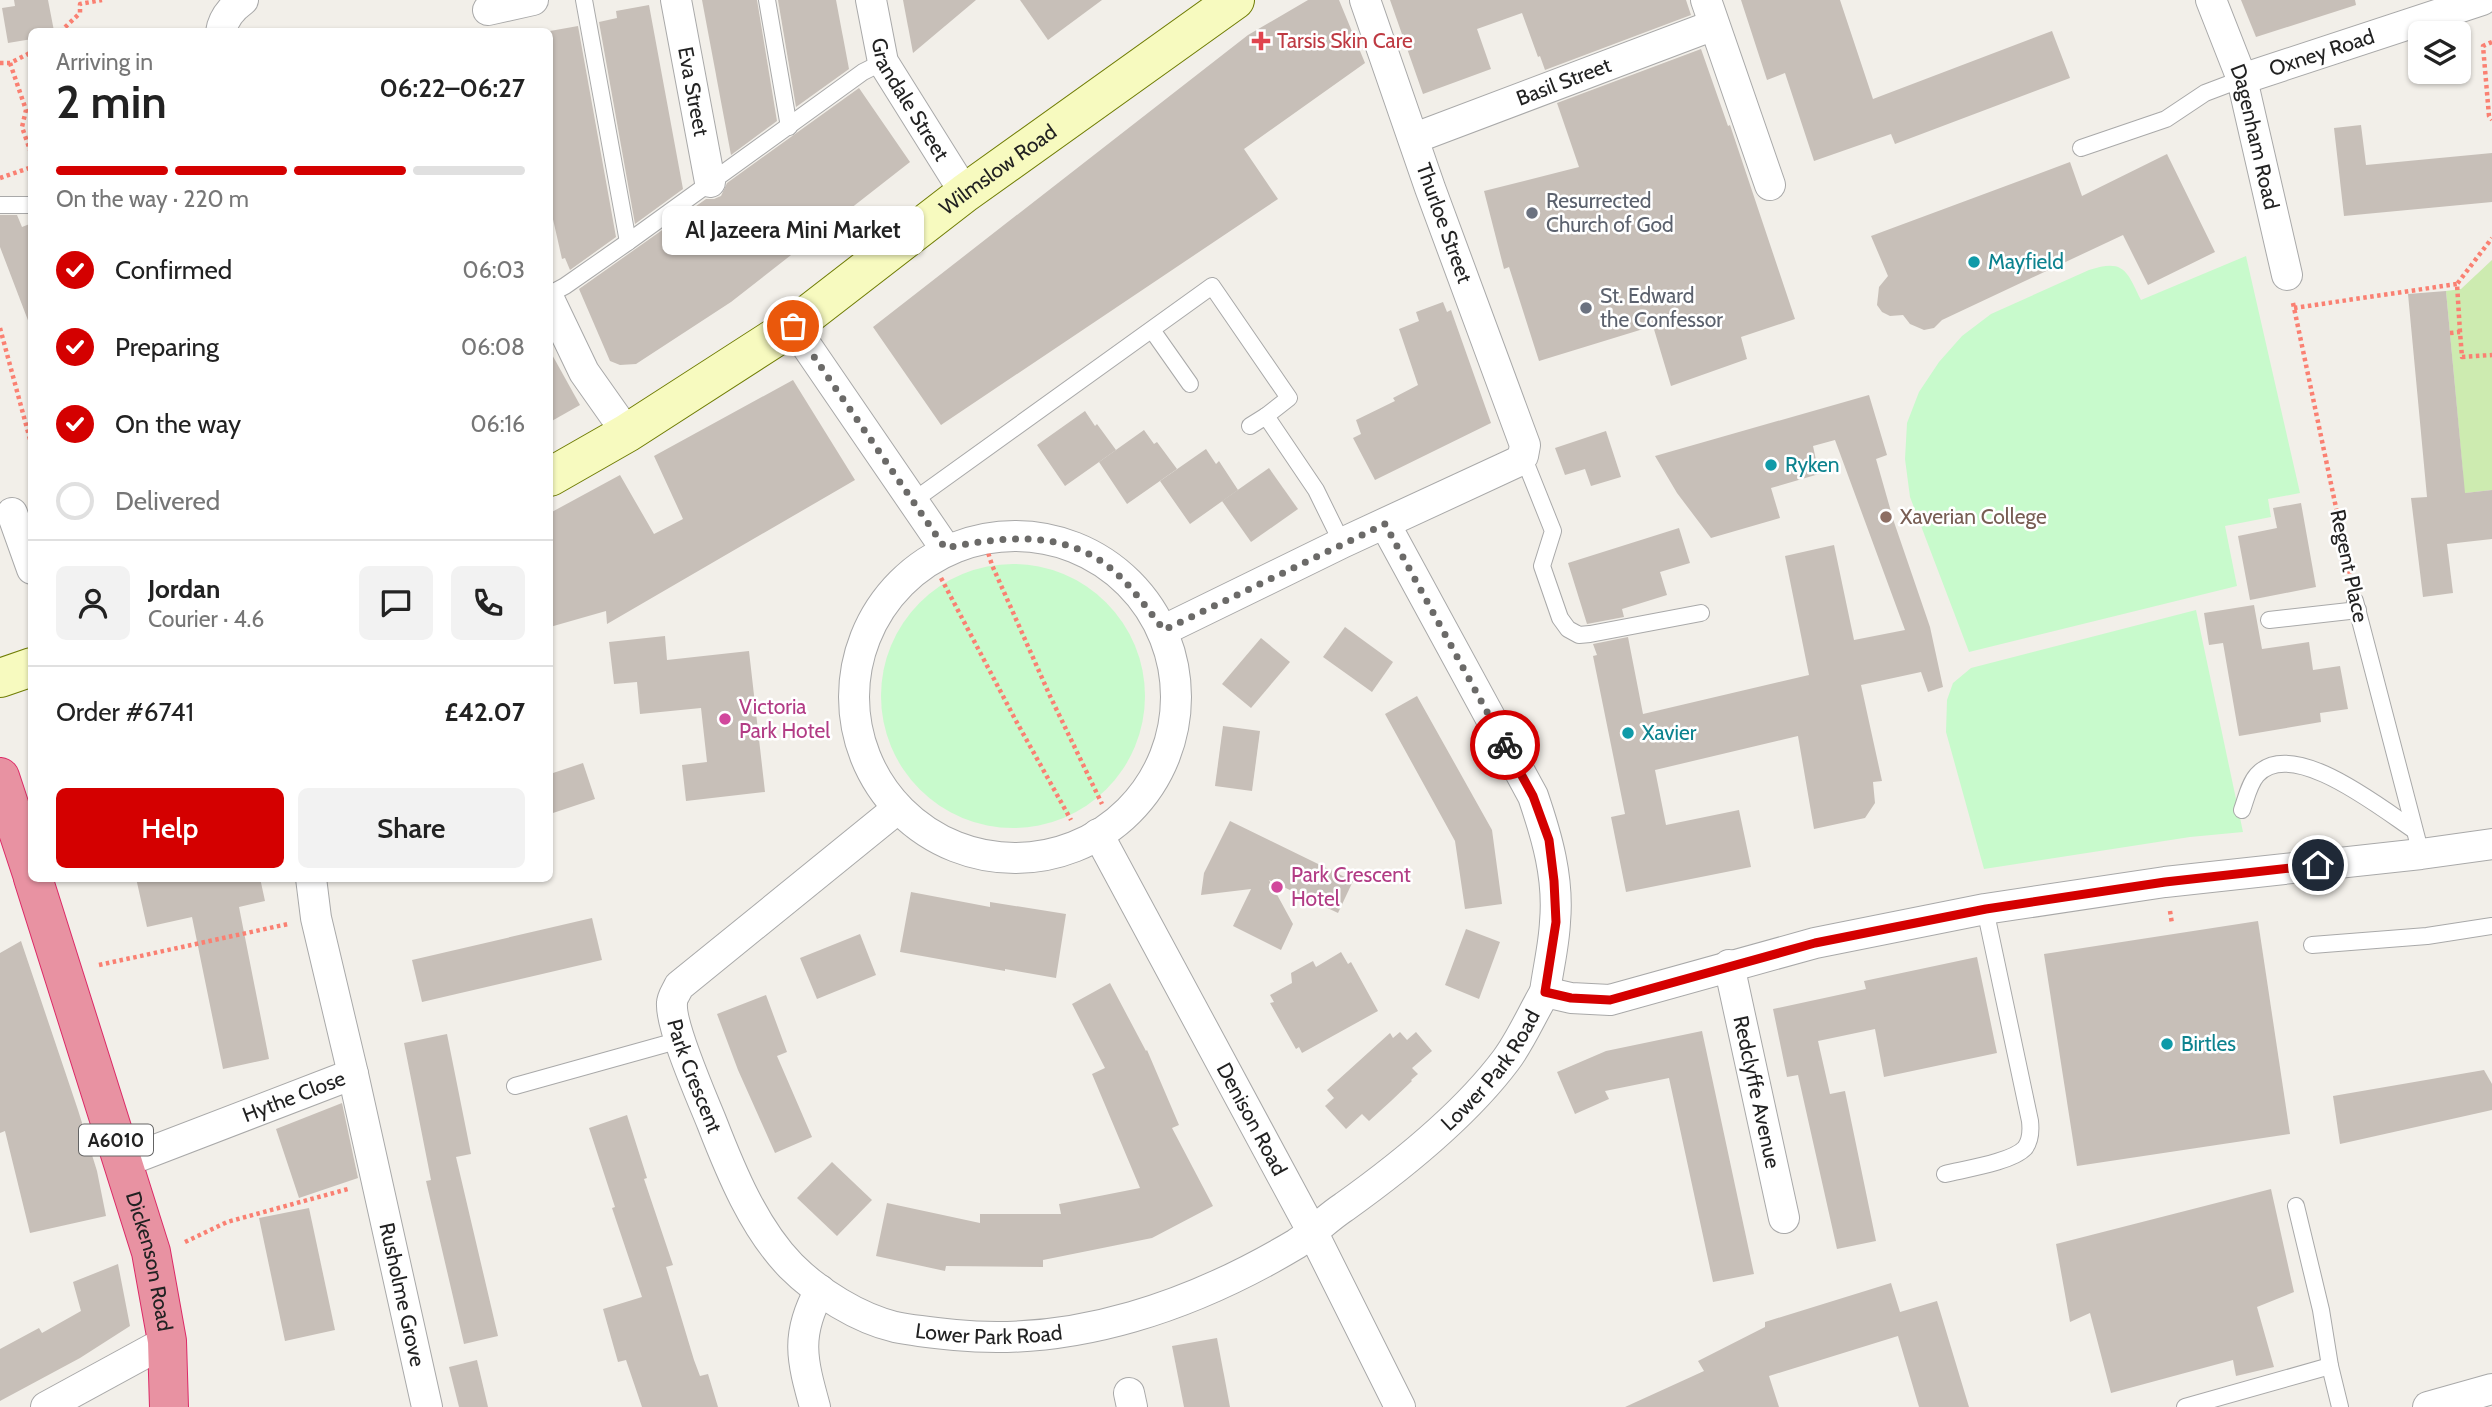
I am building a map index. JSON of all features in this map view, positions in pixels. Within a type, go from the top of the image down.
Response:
[{"type":"highway","name":"Dickenson Road","points":[[0,777],[28,864]]},
{"type":"highway","name":"Dickenson Road","points":[[34,882],[151,1252],[167,1341],[169,1407]]},
{"type":"main road","name":"Wilmslow Road","points":[[553,475],[627,433],[793,326],[965,193],[1235,0]]},
{"type":"main road","points":[[0,678],[28,668]]},
{"type":"street","points":[[221,28],[232,9],[243,0]]},
{"type":"street","points":[[489,14],[533,0]]},
{"type":"street","name":"Eva Street","points":[[676,0],[710,182]]},
{"type":"street","name":"Grandale Street","points":[[871,0],[883,62],[965,193]]},
{"type":"street","name":"Thurloe Street","points":[[1365,0],[1524,451]]},
{"type":"street","name":"Dagenham Road","points":[[2211,0],[2242,79],[2287,275]]},
{"type":"street","name":"Oxney Road","points":[[2242,79],[2482,0]]},
{"type":"street","points":[[1710,12],[1770,185]]},
{"type":"street","name":"Basil Street","points":[[1415,138],[1710,12]]},
{"type":"street","points":[[553,307],[584,372],[627,433]]},
{"type":"street","points":[[793,326],[913,501],[937,554]]},
{"type":"street","points":[[1164,630],[1517,462],[1524,451]]},
{"type":"street","points":[[12,513],[28,558]]},
{"type":"street","points":[[1385,524],[1533,796],[1549,840],[1556,922],[1545,992]]},
{"type":"street","points":[[1009,538],[1056,541],[1098,559],[1131,589],[1164,630],[1177,666],[1179,705],[1172,740],[1157,774],[1130,809],[1098,833],[1036,856],[993,856],[925,832],[897,809],[879,789],[868,769],[857,734],[852,701],[855,666],[869,631],[887,601],[937,554],[984,540],[1009,538]]},
{"type":"street","name":"Park Crescent","points":[[820,1290],[792,1266],[768,1239],[737,1182],[680,1040],[671,1001],[679,986],[897,809]]},
{"type":"street","name":"Denison Road","points":[[1098,833],[1312,1231],[1400,1407]]},
{"type":"street","name":"Lower Park Road","points":[[820,1290],[867,1317],[892,1326],[975,1337],[1030,1337],[1068,1332],[1139,1315],[1173,1304],[1296,1244],[1384,1178],[1452,1119],[1506,1060],[1545,992],[1571,998],[1610,1000],[1815,943],[1986,909],[2417,842],[2492,844]]},
{"type":"street","name":"Hythe Close","points":[[124,1163],[353,1074],[316,918],[312,882]]},
{"type":"street","name":"Redclyffe Avenue","points":[[1729,965],[1784,1218]]},
{"type":"street","name":"Rusholme Grove","points":[[353,1074],[427,1407]]},
{"type":"street","points":[[815,1407],[803,1358],[803,1337],[805,1322],[820,1290]]},
{"type":"street","points":[[46,1407],[167,1341]]},
{"type":"street","points":[[2428,1407],[2492,1389]]},
{"type":"lane","points":[[584,0],[628,242]]},
{"type":"lane","points":[[767,0],[789,127]]},
{"type":"lane","points":[[553,292],[628,242],[863,72],[883,62]]},
{"type":"lane","points":[[2081,148],[2166,119],[2205,93],[2242,79]]},
{"type":"lane","points":[[0,205],[28,205]]},
{"type":"lane","points":[[913,501],[1212,286],[1289,398],[1250,426]]},
{"type":"lane","points":[[1152,330],[1190,384]]},
{"type":"lane","points":[[1266,416],[1316,490],[1342,543]]},
{"type":"lane","points":[[1524,451],[1553,531],[1542,566],[1560,618],[1568,629],[1579,635],[1590,635],[1701,612]]},
{"type":"lane","points":[[2269,620],[2356,605]]},
{"type":"lane","name":"Regent Place","points":[[2356,605],[2417,842]]},
{"type":"lane","points":[[2242,810],[2255,776],[2267,766],[2283,762],[2332,777],[2417,842]]},
{"type":"lane","points":[[1945,1174],[2012,1156],[2025,1147],[2031,1135],[1986,909]]},
{"type":"lane","points":[[2312,945],[2427,936],[2492,926]]},
{"type":"lane","points":[[515,1086],[680,1040]]},
{"type":"lane","points":[[2297,1206],[2340,1407]]},
{"type":"lane","points":[[2185,1407],[2330,1366]]},
{"type":"path","points":[[64,28],[80,13],[79,2],[102,0]]},
{"type":"path","points":[[2492,42],[2483,46],[2489,116],[2492,120]]},
{"type":"path","points":[[0,64],[10,64],[28,54]]},
{"type":"path","points":[[10,64],[26,110],[22,127],[28,144]]},
{"type":"path","points":[[0,178],[28,168]]},
{"type":"path","points":[[2492,237],[2457,284],[2462,357],[2492,355]]},
{"type":"path","name":"Regent Place","points":[[2287,275],[2356,605]]},
{"type":"path","points":[[2294,308],[2457,284]]},
{"type":"path","points":[[0,328],[28,432]]},
{"type":"path","points":[[2450,333],[2460,332]]},
{"type":"path","points":[[984,540],[992,565],[1050,696],[1098,833]]},
{"type":"path","points":[[937,554],[946,584],[1015,719],[1098,833]]},
{"type":"path","points":[[99,965],[316,918]]},
{"type":"path","points":[[185,1242],[227,1222],[376,1180]]},
{"type":"green space","points":[[2246,256],[2300,493],[2268,499],[2271,517],[2225,526],[2237,586],[1969,652],[1910,497],[1905,459],[1907,423],[1919,392],[1939,362],[1962,336],[1991,314],[2089,270],[2118,267],[2128,275],[2141,300]]},
{"type":"green space","points":[[2492,260],[2492,490],[2457,494],[2463,474],[2446,291],[2461,289]]},
{"type":"green space","points":[[1026,564],[1075,579],[1097,594],[1115,612],[1135,645],[1143,670],[1143,722],[1130,758],[1115,780],[1097,798],[1075,813],[1039,826],[1000,828],[951,813],[929,798],[911,780],[896,758],[883,722],[881,683],[896,634],[911,612],[929,594],[951,579],[987,566]]},
{"type":"green space","points":[[2196,610],[2243,832],[2190,837],[1984,869],[1946,732],[1947,700],[1953,683],[1971,668]]},
{"type":"building","points":[[14,0],[48,0],[53,28],[28,28],[28,40],[8,43],[2,8],[15,6]]},
{"type":"building","points":[[702,0],[757,0],[777,121],[731,155]]},
{"type":"building","points":[[778,0],[836,0],[849,69],[796,107]]},
{"type":"building","points":[[903,0],[976,0],[913,53]]},
{"type":"building","points":[[1020,0],[1102,0],[1048,40]]},
{"type":"building","points":[[1308,0],[1339,0],[1365,63],[1244,149],[1278,199],[941,425],[873,327],[1248,35]]},
{"type":"building","points":[[1390,0],[1686,0],[1691,15],[1545,70],[1522,13],[1477,29],[1491,69],[1423,94]]},
{"type":"building","points":[[1741,0],[1840,0],[1873,99],[2052,31],[2070,78],[1895,144],[1891,134],[1814,161],[1785,73],[1767,80]]},
{"type":"building","points":[[2241,0],[2355,0],[2356,5],[2256,37]]},
{"type":"building","points":[[649,5],[683,189],[635,224],[599,22],[617,18],[616,11]]},
{"type":"building","points":[[578,26],[616,237],[570,270],[565,258],[562,259],[553,219],[553,30]]},
{"type":"building","points":[[1701,49],[1728,126],[1730,125],[1795,319],[1741,337],[1747,359],[1671,386],[1653,326],[1539,361],[1509,267],[1504,269],[1484,191],[1579,167],[1557,103]]},
{"type":"building","points":[[859,88],[910,162],[731,302],[636,364],[620,365],[610,361],[579,289],[706,199],[721,196],[727,183]]},
{"type":"building","points":[[2361,125],[2366,165],[2492,153],[2492,202],[2344,216],[2334,128]]},
{"type":"building","name":"Mayfield","points":[[2167,154],[2215,252],[2148,285],[2123,235],[1942,320],[1934,328],[1924,330],[1910,324],[1903,315],[1890,316],[1882,312],[1877,305],[1879,287],[1888,276],[1871,236],[2070,162],[2082,196]]},
{"type":"building","points":[[0,215],[17,215],[22,227],[28,225],[28,320],[0,247]]},
{"type":"building","points":[[2446,291],[2465,493],[2492,490],[2492,539],[2447,544],[2453,593],[2423,597],[2411,498],[2427,497],[2408,294]]},
{"type":"building","points":[[1443,302],[1447,312],[1451,310],[1491,423],[1375,480],[1353,438],[1361,434],[1356,420],[1395,401],[1393,398],[1418,385],[1399,329],[1419,321],[1416,312]]},
{"type":"building","points":[[553,356],[580,405],[553,420]]},
{"type":"building","points":[[793,380],[855,480],[607,624],[606,611],[553,626],[553,511],[620,475],[654,534],[683,519],[654,456]]},
{"type":"building","points":[[1869,395],[1887,455],[1876,459],[1894,522],[1930,627],[1943,687],[1928,692],[1921,672],[1861,685],[1882,781],[1873,782],[1875,803],[1865,818],[1814,829],[1798,736],[1655,770],[1666,825],[1739,810],[1751,867],[1626,892],[1611,817],[1625,814],[1593,656],[1597,655],[1593,644],[1628,637],[1643,714],[1809,675],[1785,556],[1834,545],[1854,640],[1905,630],[1835,440],[1813,446],[1819,474],[1771,488],[1780,518],[1711,538],[1677,493],[1655,456]]},
{"type":"building","points":[[1085,411],[1116,450],[1065,486],[1037,445]]},
{"type":"building","points":[[1144,430],[1154,444],[1157,442],[1177,469],[1127,504],[1099,462]]},
{"type":"building","points":[[1606,431],[1621,477],[1591,486],[1585,469],[1565,475],[1555,448]]},
{"type":"building","points":[[1206,449],[1216,464],[1219,461],[1238,490],[1190,524],[1160,481]]},
{"type":"building","points":[[1269,468],[1298,509],[1251,542],[1222,501]]},
{"type":"building","points":[[2301,503],[2316,587],[2250,600],[2238,536],[2277,528],[2273,508]]},
{"type":"building","points":[[1679,528],[1690,563],[1660,572],[1667,595],[1622,609],[1624,617],[1587,624],[1568,563]]},
{"type":"building","points":[[2254,605],[2262,649],[2309,642],[2313,670],[2340,666],[2348,709],[2320,713],[2321,722],[2239,736],[2223,643],[2209,645],[2204,613]]},
{"type":"building","points":[[1345,627],[1393,662],[1372,692],[1323,657]]},
{"type":"building","name":"Victoria Park Hotel","points":[[665,636],[667,660],[749,651],[765,792],[686,801],[682,765],[707,762],[701,708],[640,714],[637,682],[614,684],[609,642]]},
{"type":"building","points":[[1261,638],[1290,662],[1251,708],[1222,684]]},
{"type":"building","points":[[1417,696],[1492,830],[1502,904],[1465,909],[1455,841],[1385,714]]},
{"type":"building","points":[[1223,726],[1260,731],[1252,791],[1215,786]]},
{"type":"building","points":[[583,763],[595,799],[553,813],[553,773]]},
{"type":"building","name":"Park Crescent Hotel","points":[[1230,821],[1353,881],[1338,913],[1269,880],[1293,924],[1281,950],[1233,926],[1251,889],[1201,895],[1204,873]]},
{"type":"building","points":[[137,882],[261,882],[265,901],[239,907],[269,1059],[223,1069],[192,917],[147,927]]},
{"type":"building","points":[[911,892],[990,907],[990,902],[1066,914],[1056,978],[900,952]]},
{"type":"building","points":[[592,918],[602,960],[422,1002],[412,960]]},
{"type":"building","name":"Birtles","points":[[2258,921],[2290,1134],[2077,1166],[2044,954]]},
{"type":"building","points":[[1466,929],[1500,942],[1479,999],[1445,985]]},
{"type":"building","points":[[860,934],[876,975],[817,999],[800,958]]},
{"type":"building","points":[[21,941],[97,1171],[106,1216],[30,1233],[5,1131],[0,1133],[0,953]]},
{"type":"building","points":[[1341,952],[1348,964],[1351,962],[1378,1011],[1302,1053],[1299,1047],[1296,1049],[1270,1003],[1274,1002],[1270,995],[1292,983],[1291,973],[1313,961],[1316,967]]},
{"type":"building","points":[[1977,957],[1997,1053],[1884,1077],[1875,1029],[1818,1041],[1830,1094],[1845,1091],[1876,1241],[1837,1249],[1798,1075],[1787,1077],[1773,1009],[1866,989],[1864,981]]},
{"type":"building","points":[[1110,983],[1147,1050],[1179,1125],[1172,1128],[1213,1206],[1152,1238],[1043,1260],[1043,1267],[946,1266],[945,1271],[876,1256],[887,1203],[980,1223],[980,1214],[1061,1214],[1059,1204],[1140,1188],[1092,1074],[1105,1068],[1072,1004]]},
{"type":"building","points":[[766,995],[787,1052],[777,1056],[812,1137],[775,1153],[738,1070],[717,1014]]},
{"type":"building","points":[[1702,1031],[1754,1274],[1713,1282],[1669,1078],[1605,1091],[1609,1099],[1575,1114],[1557,1072],[1606,1051]]},
{"type":"building","points":[[1400,1032],[1407,1040],[1416,1032],[1432,1051],[1412,1068],[1418,1074],[1412,1081],[1369,1121],[1362,1114],[1346,1129],[1325,1106],[1334,1098],[1327,1090],[1390,1033],[1393,1038]]},
{"type":"building","points":[[447,1034],[471,1154],[456,1157],[498,1336],[464,1344],[426,1181],[431,1180],[404,1043]]},
{"type":"building","points":[[2484,1070],[2492,1084],[2492,1110],[2340,1144],[2333,1096]]},
{"type":"building","points":[[342,1103],[358,1178],[299,1198],[276,1129]]},
{"type":"building","points":[[627,1115],[647,1178],[644,1179],[673,1265],[666,1267],[694,1360],[700,1376],[708,1374],[718,1407],[642,1407],[626,1360],[618,1362],[603,1309],[642,1297],[589,1128]]},
{"type":"building","points":[[832,1162],[872,1200],[837,1236],[797,1198]]},
{"type":"building","points":[[2271,1189],[2294,1292],[2257,1307],[2274,1367],[2236,1376],[2233,1360],[2111,1393],[2090,1313],[2070,1322],[2056,1244]]},
{"type":"building","points":[[309,1208],[335,1330],[285,1341],[259,1218]]},
{"type":"building","points":[[118,1264],[130,1326],[80,1358],[0,1401],[0,1349],[39,1328],[42,1333],[81,1311],[73,1282]]},
{"type":"building","points":[[1891,1283],[1900,1312],[1937,1301],[1969,1407],[1919,1407],[1898,1336],[1769,1376],[1779,1407],[1625,1407],[1704,1371],[1698,1361],[1765,1327],[1765,1322]]},
{"type":"building","points":[[1217,1338],[1230,1407],[1184,1407],[1172,1346]]},
{"type":"building","points":[[477,1360],[488,1407],[459,1407],[449,1367]]},
{"type":"way so far","points":[[793,326],[945,548],[1009,538],[1056,541],[1098,559],[1131,589],[1164,630],[1385,524],[1505,745]]},
{"type":"place","name":"Tarsis Skin Care","points":[[1261,41]]},
{"type":"place","name":"Resurrected Church of God","points":[[1532,213]]},
{"type":"place","name":"Mayfield","points":[[1974,262]]},
{"type":"place","name":"St. Edward the Confessor","points":[[1586,308]]},
{"type":"place","name":"Al Jazeera Mini Market","points":[[793,326]]},
{"type":"place","name":"Ryken","points":[[1771,465]]},
{"type":"place","name":"Xaverian College","points":[[1886,517]]},
{"type":"place","name":"Victoria Park Hotel","points":[[725,719]]},
{"type":"place","name":"Xavier","points":[[1628,733]]},
{"type":"place","name":"Park Crescent Hotel","points":[[1277,887]]},
{"type":"place","name":"Birtles","points":[[2167,1044]]},
{"type":"route","points":[[1505,745],[1533,796],[1549,840],[1556,922],[1545,992],[1571,998],[1610,1000],[1815,943],[1986,909],[2165,882],[2318,865]]}]
